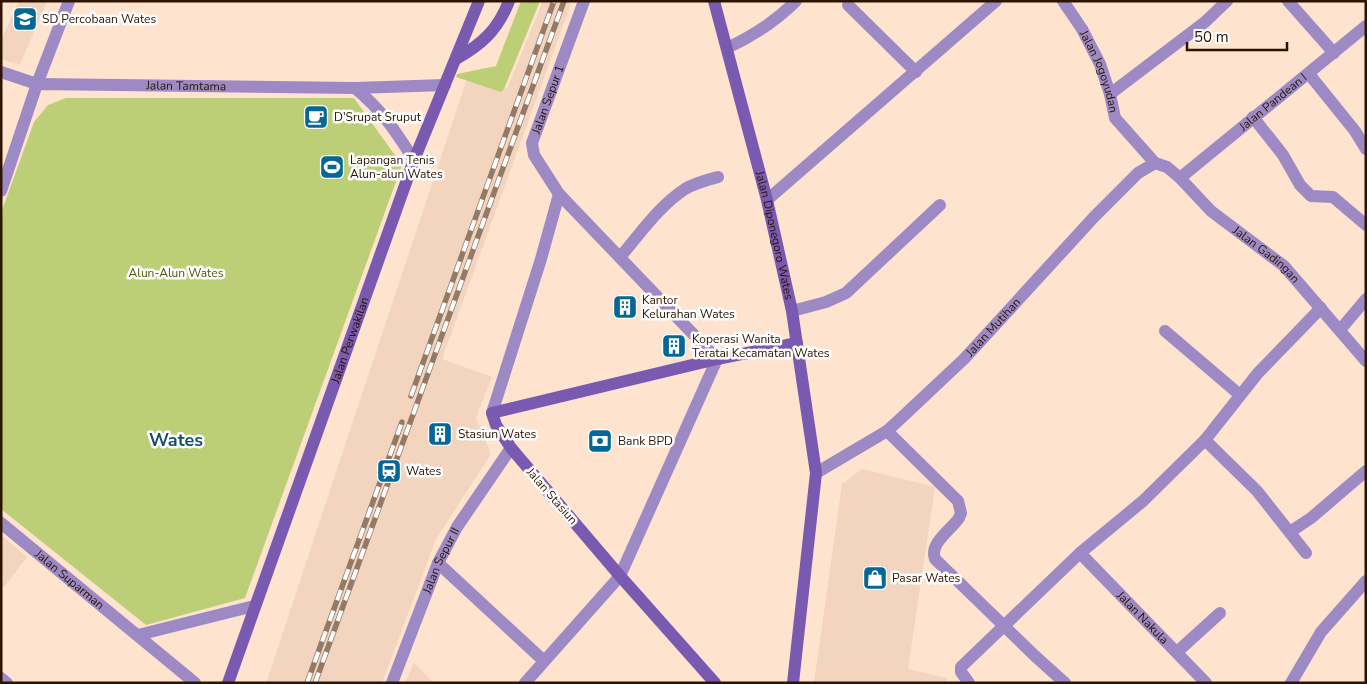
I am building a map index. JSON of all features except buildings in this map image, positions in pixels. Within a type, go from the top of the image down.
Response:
[{"type":"main road","name":"Jalan Perwakilan","points":[[228,683],[414,160],[479,1]]},
{"type":"main road","points":[[456,59],[479,45],[503,18],[509,1]]},
{"type":"main road","name":"Jalan Diponegoro Wates","points":[[714,1],[767,200],[792,311],[816,473],[792,683]]},
{"type":"main road","points":[[492,413],[717,359],[797,343]]},
{"type":"main road","name":"Jalan Stasiun","points":[[492,413],[496,425],[510,448],[715,683]]},
{"type":"street","points":[[3,183],[69,1]]},
{"type":"street","name":"Jalan Sepur 1","points":[[584,1],[532,143],[534,155],[559,194],[717,359]]},
{"type":"street","points":[[727,48],[766,27],[796,1]]},
{"type":"street","points":[[767,200],[996,1]]},
{"type":"street","name":"Jalan Jogoyudan","points":[[1063,1],[1082,29],[1100,64],[1110,94],[1115,118],[1155,163]]},
{"type":"street","points":[[1110,94],[1205,22],[1227,1]]},
{"type":"street","points":[[1288,1],[1334,53]]},
{"type":"street","points":[[848,4],[916,72]]},
{"type":"street","name":"Jalan Pandean I","points":[[1180,178],[1366,26]]},
{"type":"street","name":"Jalan Tamtama","points":[[1,72],[38,84],[356,88],[444,85]]},
{"type":"street","points":[[1309,74],[1355,131],[1366,149]]},
{"type":"street","points":[[356,88],[388,120],[414,160]]},
{"type":"street","points":[[1253,117],[1282,155],[1300,185],[1311,196],[1333,197],[1366,225]]},
{"type":"street","name":"Jalan Gadingan","points":[[1155,163],[1167,168],[1180,178],[1211,211],[1284,266],[1366,361]]},
{"type":"street","name":"Jalan Mutihan","points":[[816,473],[887,431],[964,359],[1094,217],[1138,173],[1155,163]]},
{"type":"street","points":[[620,257],[672,199],[691,186],[718,177]]},
{"type":"street","points":[[492,413],[541,259],[559,194]]},
{"type":"street","points":[[792,311],[834,300],[846,293],[940,205]]},
{"type":"street","points":[[1340,330],[1366,299]]},
{"type":"street","points":[[969,683],[961,672],[961,667],[1080,553],[1142,501],[1205,440],[1240,395],[1276,354],[1321,308]]},
{"type":"street","points":[[1165,331],[1240,395]]},
{"type":"street","points":[[525,683],[620,576],[717,359]]},
{"type":"street","points":[[887,431],[958,501],[961,513],[959,518],[936,545],[933,553],[935,558],[1065,683]]},
{"type":"street","points":[[1205,440],[1257,490],[1306,553]]},
{"type":"street","name":"Jalan Sepur II","points":[[392,683],[438,563],[457,527],[510,448]]},
{"type":"street","points":[[1290,532],[1311,518],[1366,471]]},
{"type":"street","name":"Jalan Suparman","points":[[1,523],[138,634],[195,683]]},
{"type":"street","name":"Jalan Nakula","points":[[1080,553],[1206,683]]},
{"type":"street","points":[[438,563],[544,660]]},
{"type":"street","points":[[1291,683],[1321,632],[1366,581]]},
{"type":"street","points":[[138,634],[254,606]]},
{"type":"street","points":[[1177,652],[1220,613]]},
{"type":"street","points":[[1,678],[7,683]]},
{"type":"shaded area","name":"SD Percobaan Wates","points":[[19,1],[47,1],[20,65],[1,59],[1,36],[3,36]]},
{"type":"shaded area","name":"Stasiun Wates","points":[[543,1],[572,1],[442,359],[492,377],[476,418],[491,454],[436,539],[382,683],[266,683],[468,76],[507,89]]},
{"type":"shaded area","name":"Pasar Wates","points":[[862,469],[935,487],[908,669],[947,678],[946,683],[814,683],[842,484]]},
{"type":"shaded area","points":[[1,535],[27,557],[4,587],[1,585]]},
{"type":"shaded area","points":[[414,663],[434,683],[405,683]]},
{"type":"green space","points":[[521,1],[540,1],[504,89],[501,92],[456,77],[457,74],[496,66]]},
{"type":"green space","name":"Alun-Alun Wates","points":[[66,98],[354,98],[402,165],[245,598],[146,625],[1,509],[1,213],[34,122],[48,105]]},
{"type":"railway","points":[[411,396],[554,1]]},
{"type":"railway","points":[[315,683],[564,1]]},
{"type":"railway","points":[[307,683],[402,422]]},
{"type":"place","name":"SD Percobaan Wates","points":[[25,19]]},
{"type":"place","name":"D'Srupat Sruput","points":[[316,117]]},
{"type":"place","name":"Lapangan Tenis Alun-alun Wates","points":[[332,167]]},
{"type":"place","name":"Kantor Kelurahan Wates","points":[[625,307]]},
{"type":"place","name":"Koperasi Wanita Teratai Kecamatan Wates","points":[[674,346]]},
{"type":"place","name":"Stasiun Wates","points":[[440,434]]},
{"type":"place","name":"Bank BPD","points":[[600,441]]},
{"type":"place","name":"Wates","points":[[389,471]]},
{"type":"place","name":"Pasar Wates","points":[[875,578]]},
{"type":"district","name":"Wates","points":[[176,440]]}]
